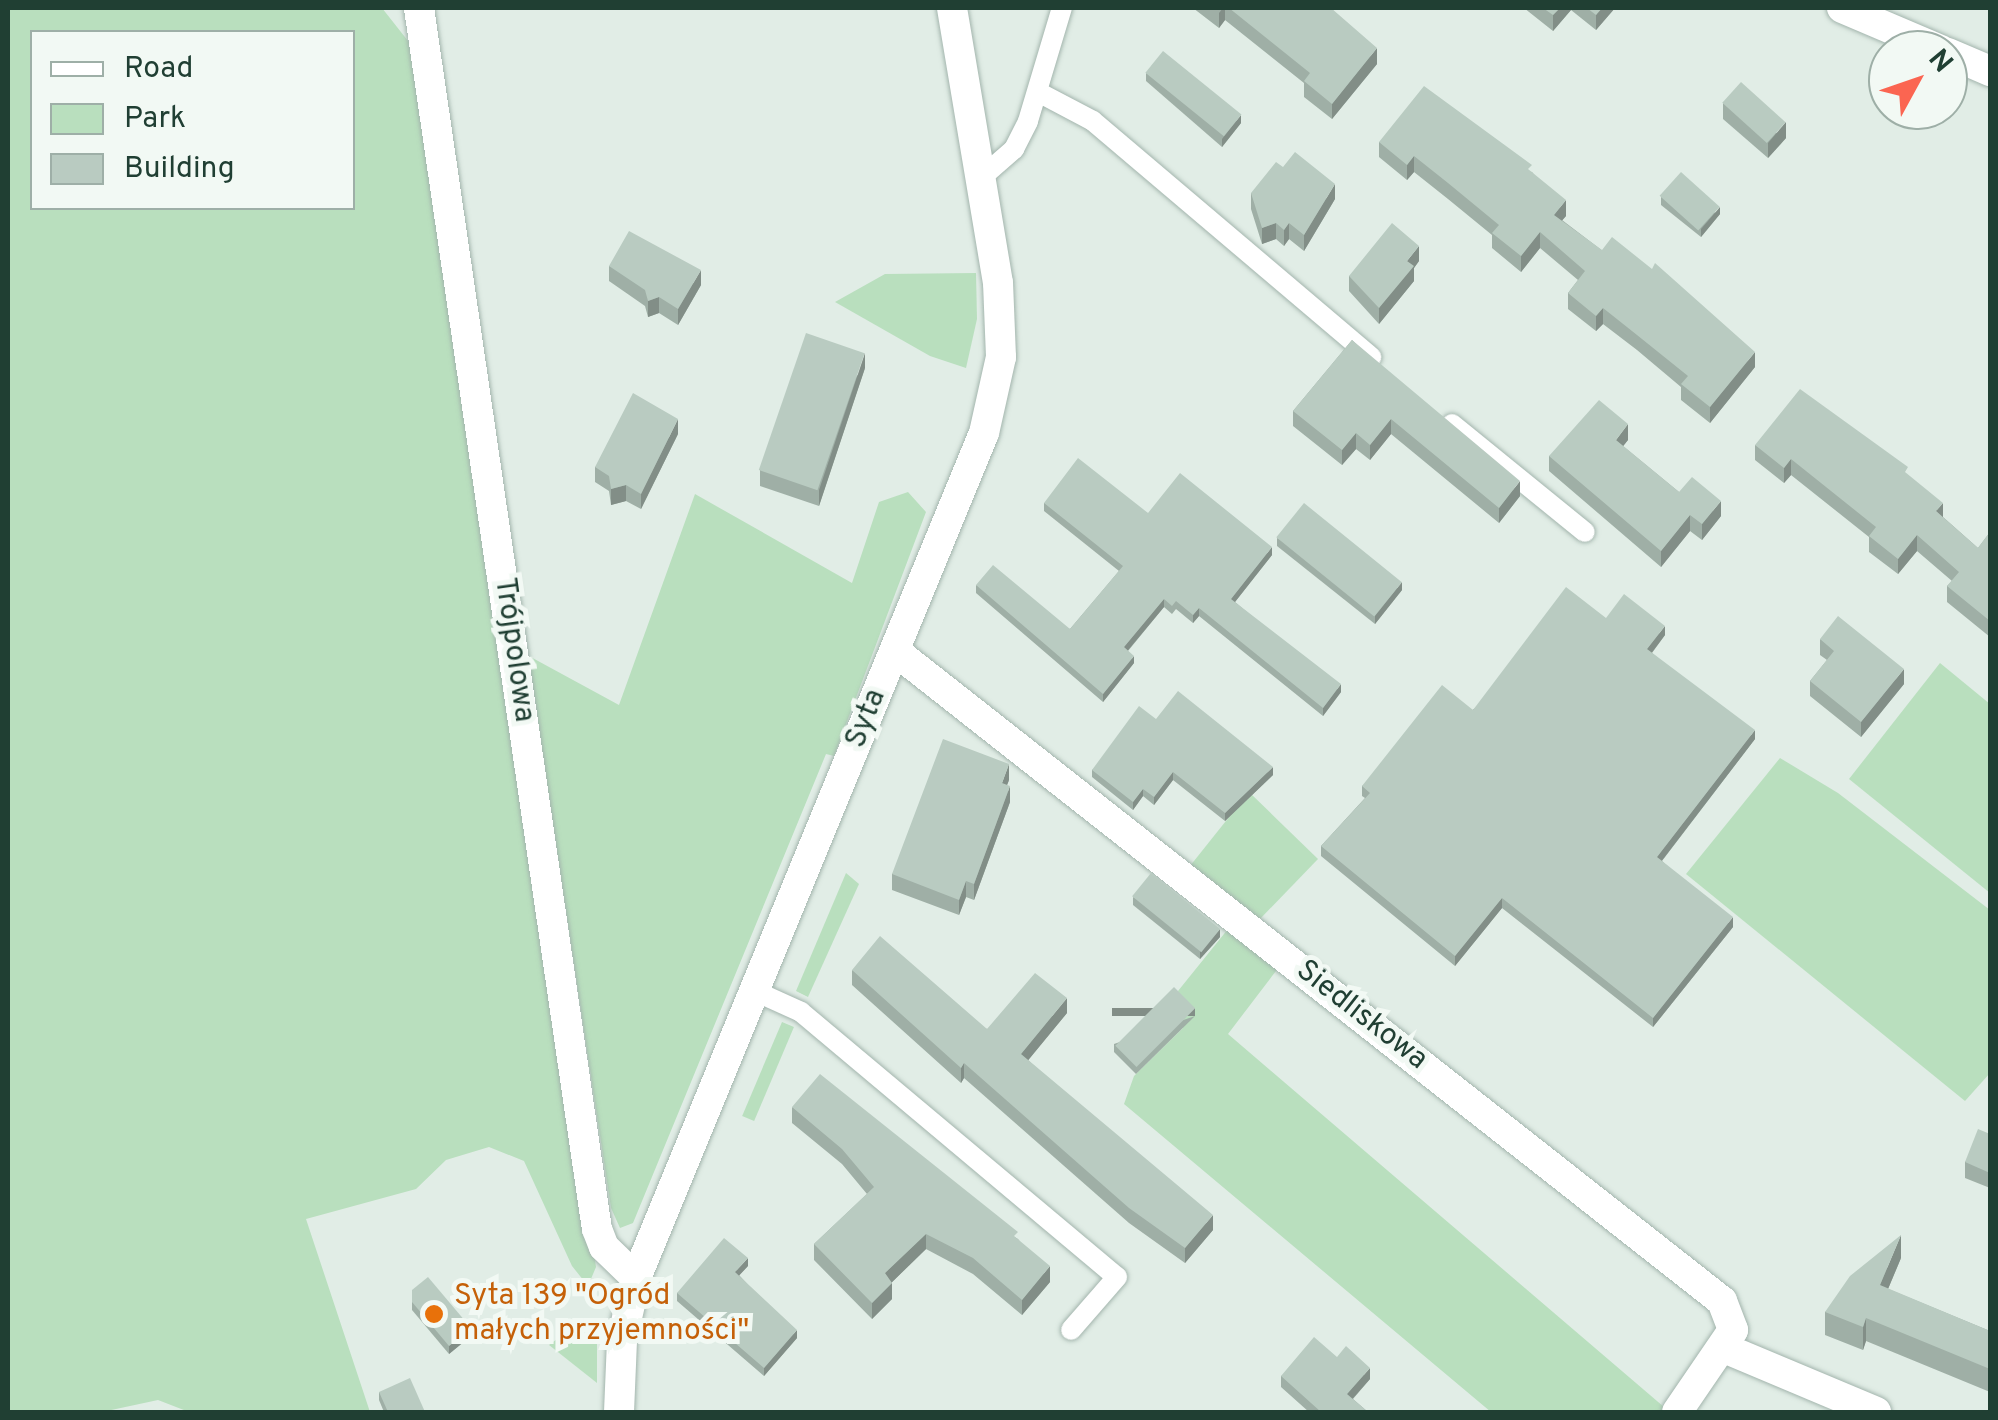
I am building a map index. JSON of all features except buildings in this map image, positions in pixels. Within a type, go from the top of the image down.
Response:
[{"type":"street","name":"Trójpolowa","points":[[419,8],[596,1229],[604,1247],[636,1278]]},
{"type":"street","name":"Syta","points":[[618,1412],[622,1340],[636,1278],[984,433],[1001,357],[982,177],[952,8]]},
{"type":"street","points":[[1842,8],[1894,30]]},
{"type":"street","name":"Siedliskowa","points":[[895,650],[1706,1287],[1732,1315],[1734,1330],[1724,1348]]},
{"type":"street","points":[[1677,1412],[1724,1348],[1876,1412]]},
{"type":"lane","points":[[982,177],[1014,149],[1038,92],[1062,8]]},
{"type":"lane","points":[[1038,92],[1093,122],[1390,373]]},
{"type":"lane","points":[[1434,410],[1585,532]]},
{"type":"lane","points":[[757,992],[800,1012],[1117,1277],[1071,1330]]},
{"type":"green space","points":[[8,8],[382,8],[412,46],[596,1267],[588,1286],[572,1266],[524,1161],[489,1147],[446,1160],[416,1189],[306,1219],[370,1412],[189,1412],[158,1400],[102,1412],[8,1412]]},
{"type":"green space","points":[[976,273],[977,319],[966,368],[930,356],[835,302],[885,274]]},
{"type":"green space","points":[[908,492],[926,512],[834,756],[826,754],[633,1223],[620,1228],[611,1208],[527,655],[619,705],[695,494],[852,583],[879,502]]},
{"type":"green space","points":[[1940,663],[1990,704],[1990,893],[1849,779]]},
{"type":"green space","points":[[1780,758],[1838,793],[1990,910],[1990,1073],[1965,1101],[1686,874]]},
{"type":"green space","points":[[1249,792],[1318,859],[1259,920],[1190,866]]},
{"type":"green space","points":[[846,873],[859,884],[808,997],[796,991]]},
{"type":"green space","points":[[1228,929],[1279,967],[1228,1034],[1664,1407],[1660,1412],[1491,1412],[1124,1104],[1134,1076],[1183,1028],[1178,991]]},
{"type":"green space","points":[[782,1022],[794,1027],[754,1121],[742,1116]]},
{"type":"green space","points":[[577,1324],[597,1335],[597,1383],[549,1345]]},
{"type":"place","name":"Syta 139 \"Ogród małych przyjemności\"","points":[[434,1314]]}]
